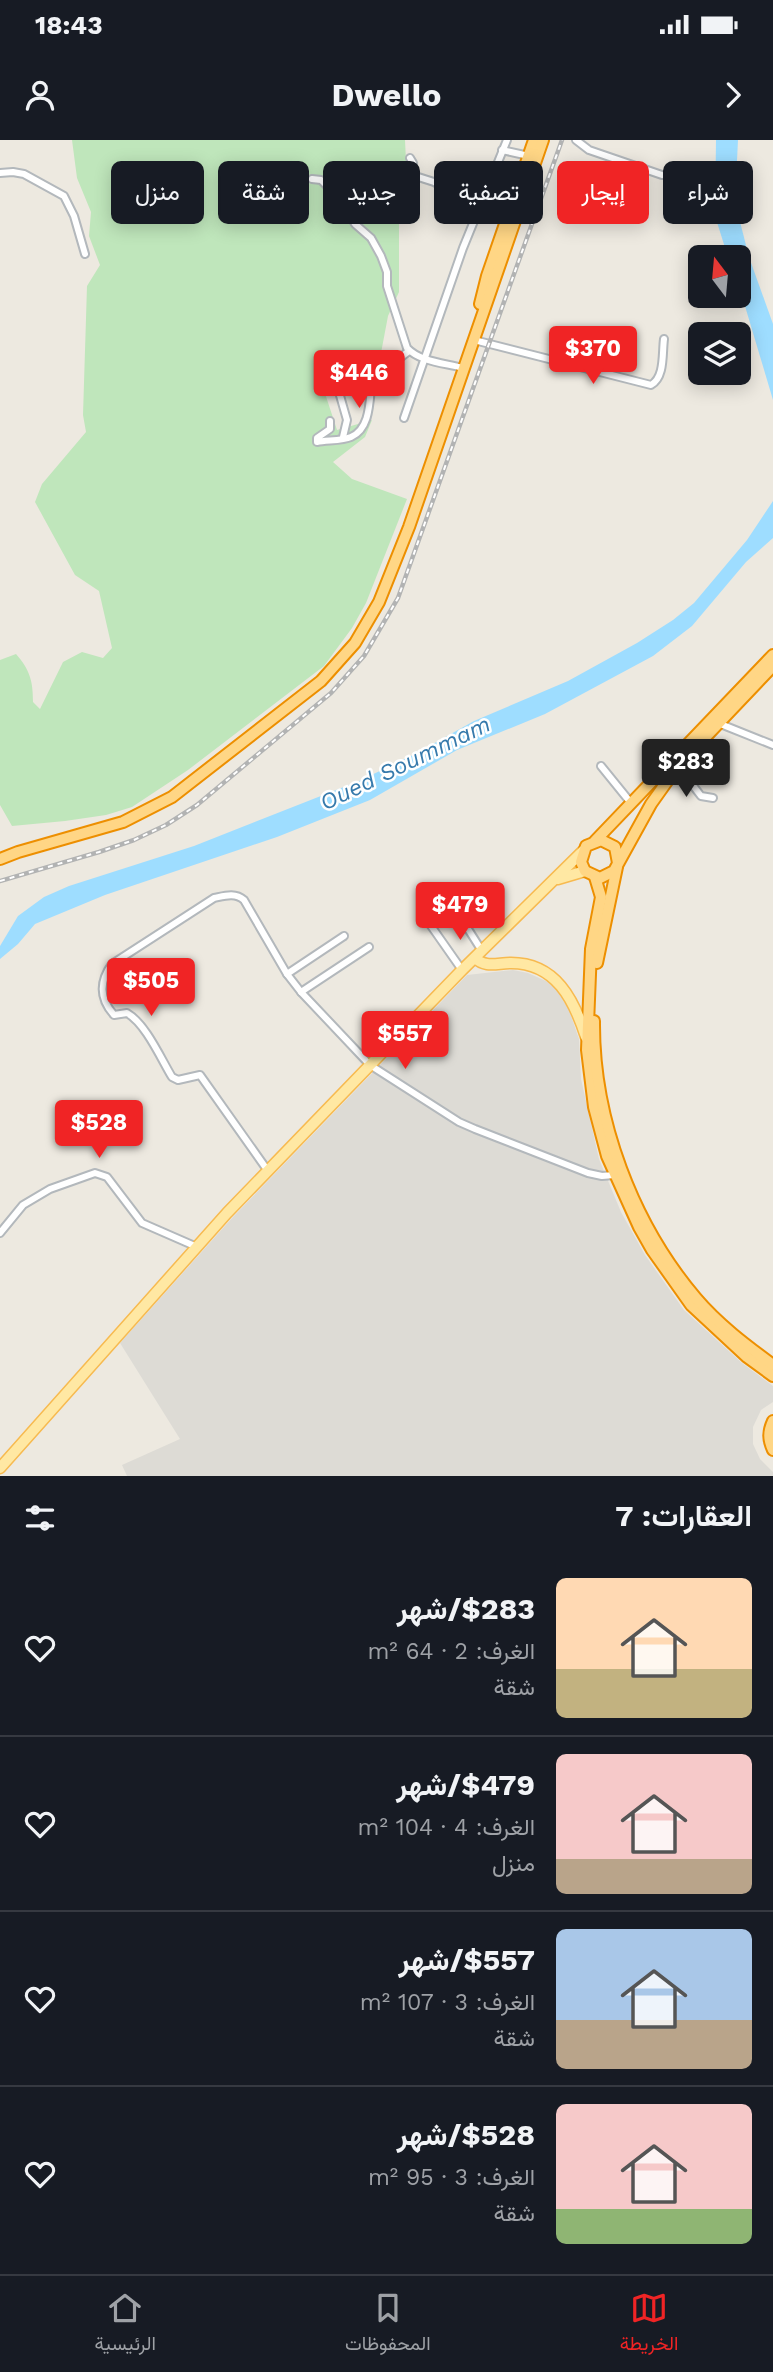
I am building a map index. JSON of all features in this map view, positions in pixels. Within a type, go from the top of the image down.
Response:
[{"type":"highway","points":[[477,327],[477,316],[487,276],[534,140]]},
{"type":"highway","points":[[0,859],[123,822],[154,808],[183,790],[296,701],[334,668],[355,643],[379,602],[409,527],[543,140]]},
{"type":"highway","points":[[773,655],[583,851],[581,862],[601,897],[591,949],[587,1040],[594,1107],[614,1175],[652,1250],[691,1305],[747,1357],[773,1376]]},
{"type":"highway","points":[[590,874],[605,877],[617,865],[651,804],[678,766],[773,666]]},
{"type":"highway","points":[[595,841],[611,844],[617,852],[617,865],[597,959],[594,1025],[598,1080],[613,1144],[636,1200],[671,1267],[714,1317],[773,1365]]},
{"type":"highway","points":[[773,1421],[769,1440],[773,1450]]},
{"type":"main road","points":[[0,1468],[268,1171],[462,970],[583,851]]},
{"type":"main road","points":[[554,881],[590,874]]},
{"type":"main road","points":[[478,954],[486,964],[513,963],[531,966],[556,979],[576,1007],[587,1040]]},
{"type":"street","points":[[498,161],[507,140]]},
{"type":"street","points":[[576,140],[589,150],[662,174]]},
{"type":"street","points":[[502,150],[529,156]]},
{"type":"street","points":[[410,158],[413,163],[410,172],[412,175],[434,182]]},
{"type":"street","points":[[0,173],[24,174],[64,196],[74,216],[85,254]]},
{"type":"street","points":[[312,179],[327,184],[346,206],[355,224],[377,247],[385,264],[387,286],[398,327],[410,351],[426,359],[463,368]]},
{"type":"street","points":[[404,418],[473,224]]},
{"type":"street","points":[[472,339],[651,385],[655,384],[660,375],[664,339]]},
{"type":"street","points":[[330,421],[328,432],[318,437],[316,442],[352,436],[366,420],[372,379],[410,351]]},
{"type":"street","points":[[338,385],[347,420],[343,438]]},
{"type":"street","points":[[718,723],[773,745]]},
{"type":"street","points":[[601,766],[631,803]]},
{"type":"street","points":[[678,766],[701,796],[713,798]]},
{"type":"street","points":[[268,1171],[200,1075],[178,1080],[172,1077],[132,1016],[127,1013],[114,1015],[111,1012],[102,984],[103,976],[112,964],[214,898],[231,895],[240,895],[288,974],[370,1065],[459,1122],[588,1173],[614,1175]]},
{"type":"street","points":[[422,913],[462,970]]},
{"type":"street","points":[[461,918],[478,954]]},
{"type":"street","points":[[288,974],[344,936]]},
{"type":"street","points":[[302,992],[369,947]]},
{"type":"street","points":[[0,1233],[23,1206],[50,1189],[95,1173],[107,1177],[142,1223],[197,1247]]},
{"type":"shaded area","points":[[513,970],[546,981],[556,989],[569,1010],[579,1039],[581,1079],[599,1159],[621,1212],[645,1255],[684,1310],[742,1363],[773,1386],[773,1402],[761,1410],[753,1427],[753,1444],[760,1459],[773,1472],[773,1476],[127,1476],[122,1465],[180,1439],[120,1343],[233,1217],[467,975]]},
{"type":"green space","points":[[72,140],[405,140],[406,161],[323,161],[323,224],[399,224],[399,292],[388,316],[381,353],[356,365],[338,362],[319,375],[337,430],[372,420],[365,437],[333,462],[352,479],[407,499],[366,603],[352,628],[324,666],[188,770],[132,807],[106,815],[12,826],[0,805],[0,660],[16,654],[21,660],[30,676],[33,702],[40,709],[63,662],[82,652],[103,658],[112,648],[99,591],[75,575],[35,502],[42,484],[86,432],[83,415],[87,286],[100,265],[89,236],[91,212],[77,178]]},
{"type":"water","points":[[716,140],[738,140],[737,161],[716,161]]},
{"type":"water","points":[[718,224],[741,224],[746,245],[724,245]]},
{"type":"water","points":[[751,263],[773,324],[773,400],[751,322],[746,308],[751,308]]},
{"type":"water","name":"Oued Soummam","points":[[773,501],[773,538],[746,562],[692,626],[653,656],[545,714],[457,750],[370,800],[277,837],[105,895],[35,924],[18,944],[0,959],[0,946],[18,916],[44,897],[69,886],[194,846],[359,781],[474,721],[568,681],[637,643],[694,603],[747,540]]},
{"type":"railway","points":[[0,881],[99,852],[166,825],[197,805],[331,693],[364,656],[398,598],[562,140]]}]
